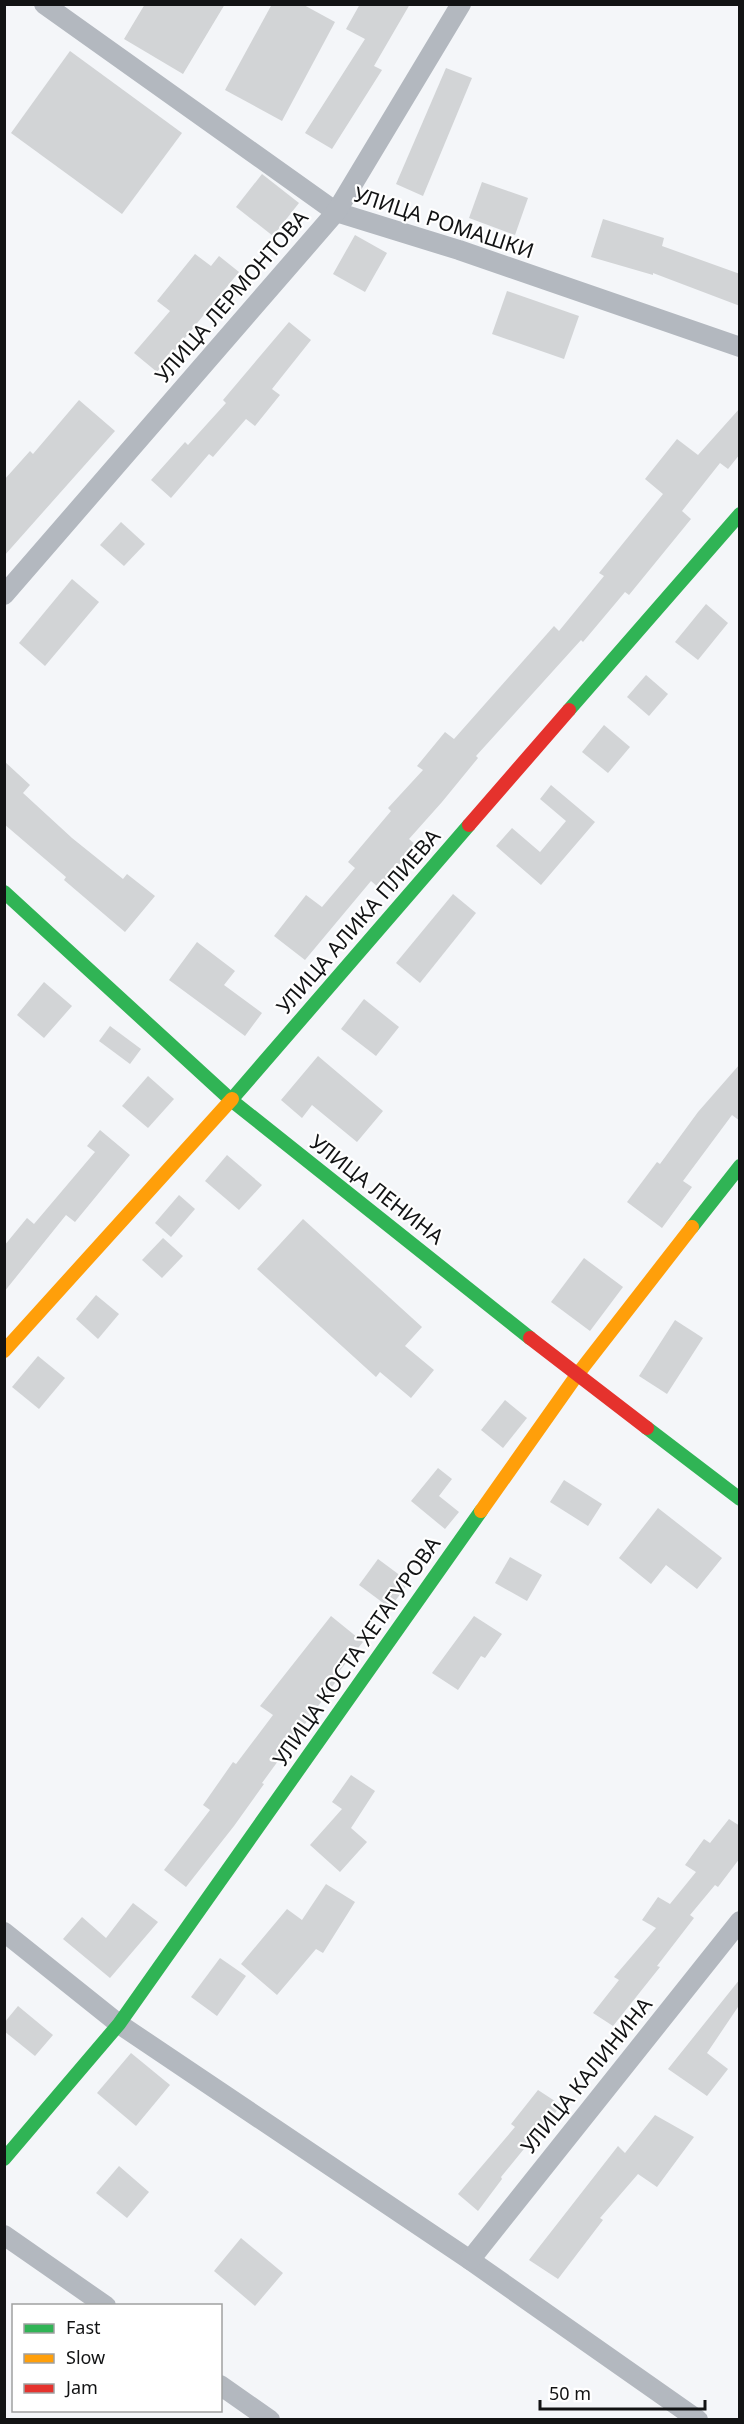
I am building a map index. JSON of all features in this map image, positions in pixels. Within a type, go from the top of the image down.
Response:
[{"type":"street","name":"УЛИЦА РОМАШКИ","points":[[44,4],[336,212],[459,250],[740,347]]},
{"type":"street","name":"УЛИЦА ЛЕРМОНТОВА","points":[[4,595],[336,212],[461,4]]},
{"type":"street","name":"УЛИЦА АЛИКА ПЛИЕВА","points":[[4,1351],[231,1100],[740,514]]},
{"type":"street","name":"УЛИЦА ЛЕНИНА","points":[[4,892],[231,1100],[577,1375],[740,1499]]},
{"type":"street","name":"УЛИЦА КОСТА ХЕТАГУРОВА","points":[[4,2159],[118,2024],[577,1375],[740,1166]]},
{"type":"street","name":"УЛИЦА КАЛИНИНА","points":[[470,2260],[740,1921]]},
{"type":"street","points":[[4,1932],[118,2024],[470,2260],[698,2420]]},
{"type":"street","points":[[4,2235],[103,2304]]},
{"type":"street","points":[[222,2386],[270,2420]]},
{"type":"building","points":[[145,4],[225,4],[183,74],[124,39]]},
{"type":"building","points":[[272,4],[302,4],[335,22],[282,121],[225,90]]},
{"type":"building","points":[[360,4],[410,4],[374,66],[382,70],[332,149],[305,133],[365,39],[346,29]]},
{"type":"building","points":[[70,51],[182,133],[122,214],[11,133]]},
{"type":"building","points":[[446,68],[472,78],[423,196],[396,184]]},
{"type":"building","points":[[262,174],[299,203],[273,236],[236,207]]},
{"type":"building","points":[[482,182],[528,198],[515,235],[469,218]]},
{"type":"building","points":[[603,219],[664,238],[662,246],[740,274],[740,306],[653,273],[653,275],[591,257]]},
{"type":"building","points":[[355,235],[387,253],[365,292],[333,274]]},
{"type":"building","points":[[195,254],[211,266],[219,256],[239,272],[157,372],[134,353],[170,311],[157,301]]},
{"type":"building","points":[[507,291],[579,316],[564,359],[492,334]]},
{"type":"building","points":[[289,322],[311,340],[272,389],[280,395],[255,426],[246,419],[213,457],[209,454],[171,498],[151,480],[185,442],[188,445],[226,403],[223,400]]},
{"type":"building","points":[[79,400],[115,431],[4,556],[4,480],[30,451],[33,454]]},
{"type":"building","points":[[740,408],[740,454],[728,469],[720,463],[682,511],[691,519],[629,595],[625,592],[583,642],[581,640],[476,756],[478,758],[409,839],[416,845],[379,888],[371,881],[305,960],[274,936],[306,895],[322,907],[355,868],[348,862],[391,811],[388,808],[423,770],[417,766],[445,732],[454,739],[554,626],[559,631],[604,576],[599,573],[663,494],[645,479],[677,439],[698,455]]},
{"type":"building","points":[[121,522],[145,544],[124,566],[100,545]]},
{"type":"building","points":[[72,579],[99,602],[45,666],[19,643]]},
{"type":"building","points":[[706,604],[728,623],[698,660],[675,642]]},
{"type":"building","points":[[646,675],[668,694],[649,716],[627,697]]},
{"type":"building","points":[[604,725],[630,747],[608,773],[582,752]]},
{"type":"building","points":[[4,761],[30,785],[23,793],[72,838],[123,879],[127,874],[155,896],[125,932],[64,880],[66,877],[4,824]]},
{"type":"building","points":[[551,785],[595,822],[541,885],[496,846],[512,828],[540,852],[566,821],[540,799]]},
{"type":"building","points":[[453,894],[476,913],[420,983],[396,963]]},
{"type":"building","points":[[197,942],[235,971],[224,985],[262,1013],[245,1036],[169,980]]},
{"type":"building","points":[[44,982],[72,1006],[44,1038],[17,1015]]},
{"type":"building","points":[[364,999],[399,1027],[376,1056],[341,1029]]},
{"type":"building","points":[[110,1026],[141,1049],[130,1064],[99,1041]]},
{"type":"building","points":[[318,1056],[383,1111],[357,1142],[312,1105],[302,1118],[281,1100]]},
{"type":"building","points":[[740,1064],[740,1121],[732,1115],[683,1181],[692,1187],[662,1228],[627,1202],[657,1162],[660,1164],[698,1112]]},
{"type":"building","points":[[148,1076],[174,1099],[148,1128],[122,1106]]},
{"type":"building","points":[[100,1130],[130,1155],[75,1222],[66,1215],[4,1292],[4,1246],[27,1218],[34,1224],[95,1152],[87,1146]]},
{"type":"building","points":[[227,1155],[262,1185],[239,1210],[205,1181]]},
{"type":"building","points":[[179,1195],[195,1209],[171,1237],[155,1223]]},
{"type":"building","points":[[303,1219],[422,1327],[405,1346],[434,1370],[411,1398],[380,1372],[376,1377],[257,1269]]},
{"type":"building","points":[[163,1238],[183,1256],[162,1278],[142,1260]]},
{"type":"building","points":[[584,1258],[623,1287],[590,1331],[551,1302]]},
{"type":"building","points":[[96,1295],[119,1314],[98,1339],[76,1319]]},
{"type":"building","points":[[675,1320],[703,1338],[667,1394],[639,1376]]},
{"type":"building","points":[[38,1356],[65,1378],[39,1409],[12,1387]]},
{"type":"building","points":[[505,1400],[527,1418],[503,1448],[481,1430]]},
{"type":"building","points":[[438,1468],[452,1479],[439,1496],[459,1512],[445,1529],[411,1501]]},
{"type":"building","points":[[564,1480],[602,1504],[588,1526],[550,1502]]},
{"type":"building","points":[[658,1508],[722,1558],[697,1589],[666,1565],[651,1584],[619,1558]]},
{"type":"building","points":[[510,1557],[542,1575],[527,1601],[495,1583]]},
{"type":"building","points":[[378,1559],[409,1582],[390,1608],[359,1585]]},
{"type":"building","points":[[331,1616],[363,1642],[337,1674],[340,1676],[262,1783],[264,1784],[234,1826],[186,1887],[164,1870],[210,1810],[203,1805],[233,1762],[236,1764],[273,1715],[260,1706]]},
{"type":"building","points":[[474,1616],[502,1634],[485,1658],[481,1656],[458,1690],[432,1673]]},
{"type":"building","points":[[351,1775],[375,1791],[351,1828],[367,1842],[340,1872],[310,1845],[342,1809],[332,1802]]},
{"type":"building","points":[[729,1819],[740,1826],[740,1858],[718,1887],[715,1885],[690,1915],[694,1918],[657,1966],[660,1967],[613,2026],[593,2013],[619,1980],[614,1977],[656,1928],[642,1920],[658,1897],[670,1904],[696,1872],[685,1865],[704,1839],[710,1843]]},
{"type":"building","points":[[326,1884],[355,1902],[323,1953],[316,1949],[277,1995],[241,1964],[287,1909],[302,1920]]},
{"type":"building","points":[[133,1903],[158,1922],[110,1978],[63,1939],[82,1917],[106,1938]]},
{"type":"building","points":[[220,1958],[246,1976],[217,2016],[191,1997]]},
{"type":"building","points":[[740,1979],[740,2004],[707,2053],[728,2069],[707,2096],[668,2069]]},
{"type":"building","points":[[18,2006],[53,2035],[35,2056],[4,2031],[4,2023]]},
{"type":"building","points":[[131,2053],[170,2085],[136,2126],[97,2093]]},
{"type":"building","points":[[538,2090],[561,2105],[535,2140],[532,2139],[501,2177],[502,2179],[478,2211],[458,2194],[515,2127],[511,2124]]},
{"type":"building","points":[[655,2115],[694,2137],[657,2187],[638,2174],[600,2218],[603,2220],[558,2279],[529,2260],[618,2146],[625,2153]]},
{"type":"building","points":[[119,2166],[149,2192],[127,2218],[96,2193]]},
{"type":"building","points":[[241,2238],[283,2273],[255,2306],[214,2271]]},
{"type":"traffic: fast","points":[[569,710],[740,514]]},
{"type":"traffic: fast","points":[[232,1099],[469,825]]},
{"type":"traffic: fast","points":[[4,892],[231,1100],[530,1338]]},
{"type":"traffic: fast","points":[[692,1227],[740,1166]]},
{"type":"traffic: fast","points":[[647,1428],[740,1499]]},
{"type":"traffic: fast","points":[[4,2159],[119,2024],[481,1511]]},
{"type":"traffic: slow","points":[[4,1351],[232,1099]]},
{"type":"traffic: slow","points":[[481,1511],[577,1375],[692,1227]]},
{"type":"traffic: jam","points":[[469,825],[569,710]]},
{"type":"traffic: jam","points":[[530,1338],[647,1428]]}]
